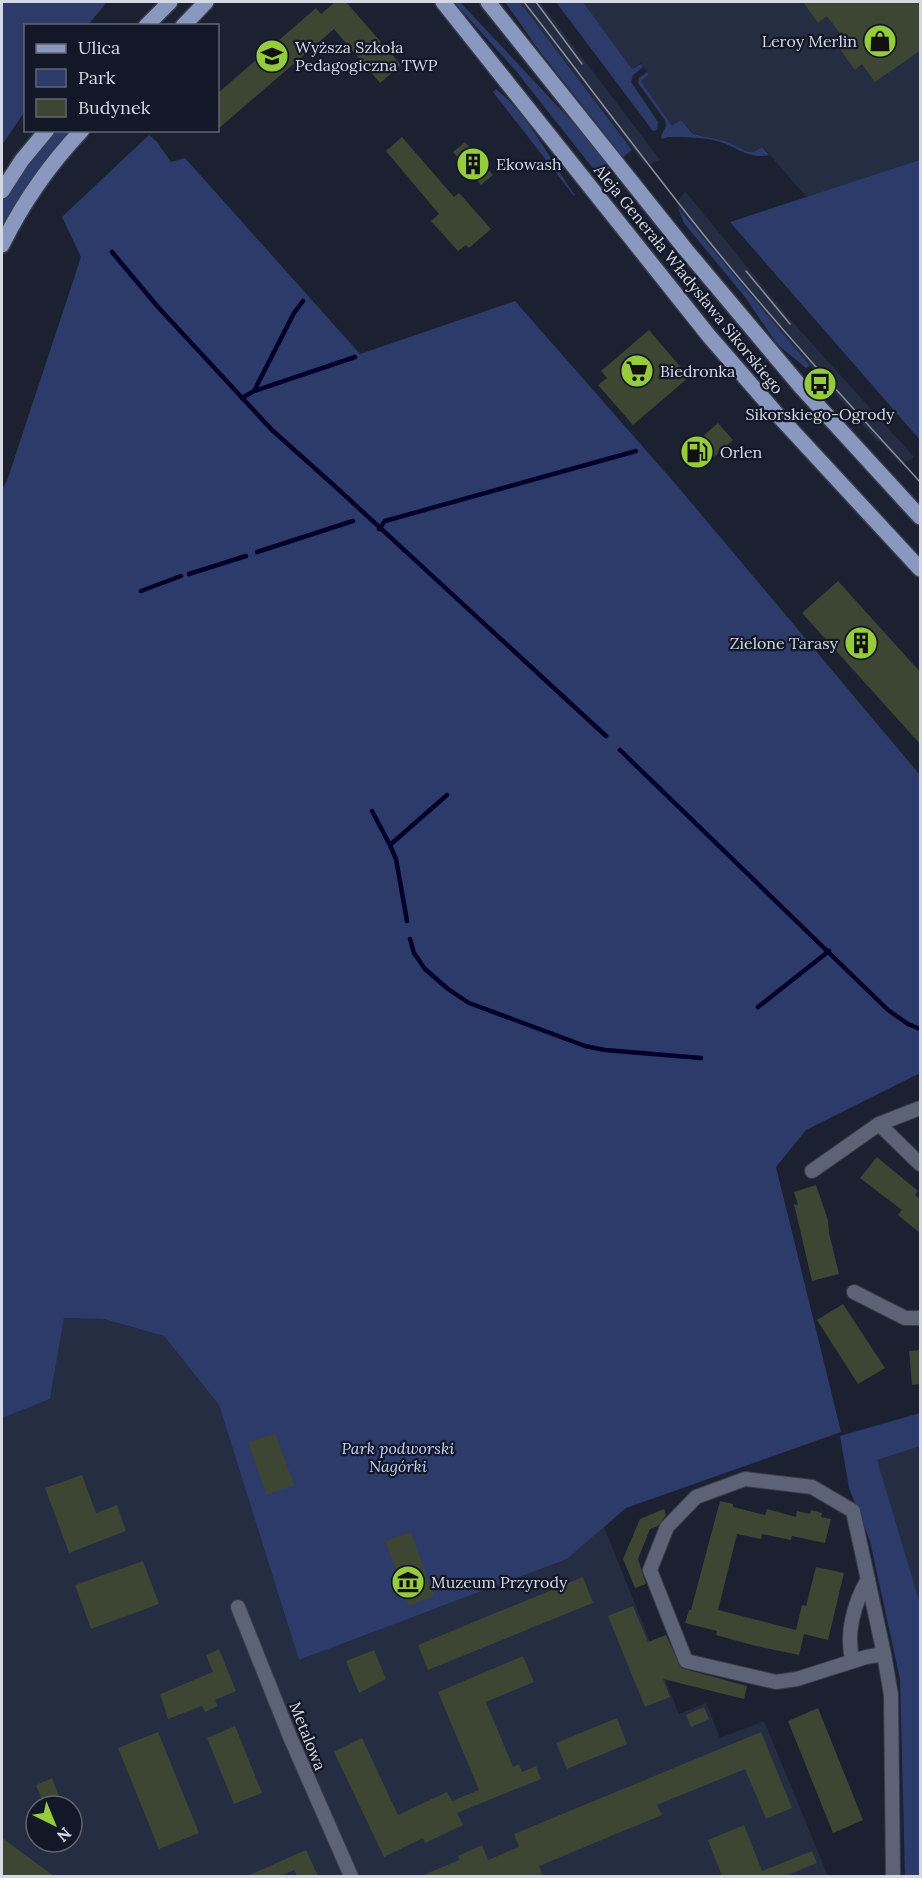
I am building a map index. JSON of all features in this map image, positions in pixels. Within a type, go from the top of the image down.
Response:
[{"type":"main road","points":[[148,24],[170,2]]},
{"type":"main road","points":[[185,24],[206,2]]},
{"type":"main road","name":"Aleja Generała Władysława Sikorskiego","points":[[443,2],[709,336],[782,420],[921,569]]},
{"type":"main road","name":"Aleja Generała Władysława Sikorskiego","points":[[488,2],[686,250],[801,387],[921,517]]},
{"type":"main road","points":[[2,191],[22,160],[45,132]]},
{"type":"main road","points":[[2,245],[39,184],[80,132]]},
{"type":"street","points":[[812,1171],[879,1124],[921,1108]]},
{"type":"street","points":[[879,1124],[921,1164]]},
{"type":"street","points":[[854,1292],[905,1318],[921,1318]]},
{"type":"street","points":[[884,1654],[853,1661],[797,1679],[776,1682],[686,1661],[650,1570],[667,1527],[696,1497],[745,1479],[812,1488],[853,1511],[884,1654],[891,1695],[893,1876]]},
{"type":"street","points":[[853,1661],[848,1646],[858,1596],[868,1579]]},
{"type":"street","name":"Metalowa","points":[[238,1606],[290,1737],[351,1876]]},
{"type":"shaded area","points":[[520,2],[540,2],[660,160],[645,165]]},
{"type":"shaded area","points":[[583,2],[920,2],[920,163],[809,200],[763,147],[754,152],[748,152],[726,141],[694,134],[681,120],[672,126],[641,81],[649,75],[641,63],[632,69]]},
{"type":"shaded area","points":[[685,191],[789,318],[914,457],[901,465],[810,366],[678,208],[678,201]]},
{"type":"shaded area","points":[[64,1318],[104,1319],[164,1336],[219,1405],[299,1660],[567,1559],[604,1527],[679,1714],[706,1703],[720,1738],[764,1721],[828,1876],[2,1876],[2,1418],[50,1399]]},
{"type":"shaded area","points":[[920,1443],[920,1642],[860,1454]]},
{"type":"green space","points":[[2,2],[107,2],[89,24],[24,24],[24,112],[2,145]]},
{"type":"green space","points":[[454,2],[460,2],[579,129],[610,168],[599,176],[516,71]]},
{"type":"green space","points":[[505,2],[520,2],[632,150],[623,157],[538,49]]},
{"type":"green space","points":[[556,2],[583,2],[632,69],[641,64],[643,67],[633,75],[631,82],[658,122],[657,130],[653,131]]},
{"type":"green space","points":[[647,72],[649,75],[641,81],[672,126],[681,120],[692,133],[697,135],[726,141],[748,152],[754,152],[762,147],[769,155],[756,156],[708,139],[668,137],[662,139],[661,136],[666,126],[665,120],[638,83],[639,78]]},
{"type":"green space","points":[[496,89],[530,126],[574,196],[493,92]]},
{"type":"green space","points":[[46,132],[81,132],[2,245],[2,191]]},
{"type":"green space","name":"Park podworski Nagórki","points":[[149,135],[171,162],[185,158],[360,354],[515,301],[679,488],[920,775],[920,1073],[806,1130],[776,1167],[841,1432],[626,1508],[567,1559],[299,1660],[219,1405],[164,1336],[104,1319],[64,1318],[50,1399],[2,1418],[2,489],[7,481],[81,257],[62,217]]},
{"type":"green space","points":[[920,160],[920,440],[730,222]]},
{"type":"green space","points":[[678,208],[810,366],[806,368],[777,344],[745,297],[684,223]]},
{"type":"green space","points":[[920,1413],[920,1446],[877,1460],[920,1604],[920,1876],[905,1876],[900,1679],[870,1541],[849,1488],[840,1436]]},
{"type":"building","points":[[335,2],[346,2],[401,65],[380,83],[334,29],[219,128],[219,92],[316,8],[321,14]]},
{"type":"building","name":"Leroy Merlin","points":[[803,2],[921,2],[921,50],[875,82],[862,64],[855,70],[836,44],[844,39],[827,16],[818,23]]},
{"type":"building","points":[[402,137],[454,197],[459,193],[491,229],[469,248],[466,245],[458,251],[431,221],[439,214],[386,151]]},
{"type":"building","name":"Ekowash","points":[[465,142],[493,175],[481,185],[453,152]]},
{"type":"building","points":[[649,330],[689,377],[633,425],[598,385],[607,378],[601,371]]},
{"type":"building","points":[[718,423],[733,440],[699,470],[684,453]]},
{"type":"building","name":"Zielone Tarasy","points":[[838,581],[921,673],[921,745],[802,613]]},
{"type":"building","points":[[877,1157],[918,1191],[915,1195],[921,1200],[921,1234],[898,1215],[902,1210],[860,1178]]},
{"type":"building","points":[[816,1185],[828,1220],[839,1274],[812,1281],[794,1204],[798,1205],[794,1192]]},
{"type":"building","points":[[843,1304],[885,1368],[858,1384],[817,1320]]},
{"type":"building","points":[[921,1350],[921,1384],[912,1385],[909,1351]]},
{"type":"building","points":[[275,1433],[294,1485],[267,1495],[248,1443]]},
{"type":"building","points":[[82,1475],[96,1513],[117,1505],[126,1531],[69,1553],[45,1488]]},
{"type":"building","points":[[720,1501],[733,1504],[733,1507],[765,1515],[767,1509],[796,1517],[797,1511],[810,1514],[811,1510],[822,1513],[821,1517],[831,1519],[825,1543],[792,1536],[791,1540],[762,1534],[761,1539],[737,1534],[718,1610],[796,1630],[802,1605],[806,1606],[816,1567],[844,1573],[828,1640],[804,1634],[799,1655],[716,1635],[717,1631],[685,1623],[689,1610],[691,1610]]},
{"type":"building","points":[[664,1509],[666,1515],[658,1526],[650,1529],[638,1559],[646,1584],[635,1588],[623,1559],[640,1519]]},
{"type":"building","points":[[411,1532],[434,1596],[409,1606],[385,1541]]},
{"type":"building","points":[[143,1561],[159,1604],[91,1629],[75,1585]]},
{"type":"building","points":[[583,1577],[593,1603],[428,1670],[418,1645]]},
{"type":"building","points":[[633,1606],[648,1642],[666,1635],[681,1668],[747,1686],[744,1699],[663,1679],[670,1697],[645,1707],[608,1616]]},
{"type":"building","points":[[219,1649],[236,1691],[215,1700],[218,1706],[205,1712],[202,1706],[168,1719],[160,1694],[213,1672],[206,1655]]},
{"type":"building","points":[[374,1650],[386,1679],[359,1693],[346,1661]]},
{"type":"building","points":[[523,1656],[534,1682],[486,1702],[513,1767],[519,1764],[522,1772],[536,1766],[541,1779],[457,1813],[463,1825],[425,1843],[423,1838],[384,1857],[334,1752],[362,1738],[398,1815],[447,1792],[452,1801],[479,1790],[438,1692]]},
{"type":"building","points":[[704,1707],[709,1719],[691,1727],[686,1715]]},
{"type":"building","points":[[818,1708],[863,1820],[833,1833],[788,1721]]},
{"type":"building","points":[[617,1718],[627,1744],[567,1769],[556,1743]]},
{"type":"building","points":[[235,1726],[262,1793],[234,1804],[207,1738]]},
{"type":"building","points":[[158,1732],[199,1833],[159,1849],[118,1748]]},
{"type":"building","points":[[761,1732],[792,1808],[766,1819],[745,1769],[657,1805],[662,1815],[539,1866],[543,1876],[421,1876],[459,1860],[458,1856],[482,1845],[488,1860],[519,1847],[514,1834]]},
{"type":"building","points":[[52,1778],[58,1794],[39,1794],[36,1785]]},
{"type":"building","points":[[744,1825],[762,1871],[812,1851],[817,1863],[785,1876],[722,1876],[708,1840]]},
{"type":"building","points":[[2,1838],[54,1876],[2,1876]]},
{"type":"building","points":[[306,1850],[318,1876],[297,1876],[294,1870],[280,1876],[247,1876]]},
{"type":"waterway","points":[[112,252],[158,307],[272,430],[606,736]]},
{"type":"waterway","points":[[254,391],[294,313],[303,301]]},
{"type":"waterway","points":[[242,398],[254,391],[355,357]]},
{"type":"waterway","points":[[379,529],[385,521],[636,451]]},
{"type":"waterway","points":[[257,552],[353,521]]},
{"type":"waterway","points":[[189,574],[246,556]]},
{"type":"waterway","points":[[141,591],[181,576]]},
{"type":"waterway","points":[[620,750],[888,1010],[908,1024],[920,1029]]},
{"type":"waterway","points":[[390,845],[447,795]]},
{"type":"waterway","points":[[372,811],[396,859],[407,921]]},
{"type":"waterway","points":[[410,939],[414,953],[425,969],[469,1003],[585,1046],[605,1050],[701,1058]]},
{"type":"waterway","points":[[758,1007],[829,951]]},
{"type":"tram line","points":[[524,2],[716,250],[816,367],[920,482]]},
{"type":"tram line","points":[[536,2],[582,64]]},
{"type":"tram line","points":[[746,271],[790,324]]},
{"type":"place","name":"Leroy Merlin","points":[[880,41]]},
{"type":"place","name":"Wyższa Szkoła Pedagogiczna TWP","points":[[272,56]]},
{"type":"place","name":"Ekowash","points":[[473,164]]},
{"type":"place","name":"Biedronka","points":[[637,371]]},
{"type":"place","name":"Sikorskiego-Ogrody","points":[[820,384]]},
{"type":"place","name":"Orlen","points":[[697,452]]},
{"type":"place","name":"Zielone Tarasy","points":[[861,643]]},
{"type":"place","name":"Muzeum Przyrody","points":[[408,1582]]}]
